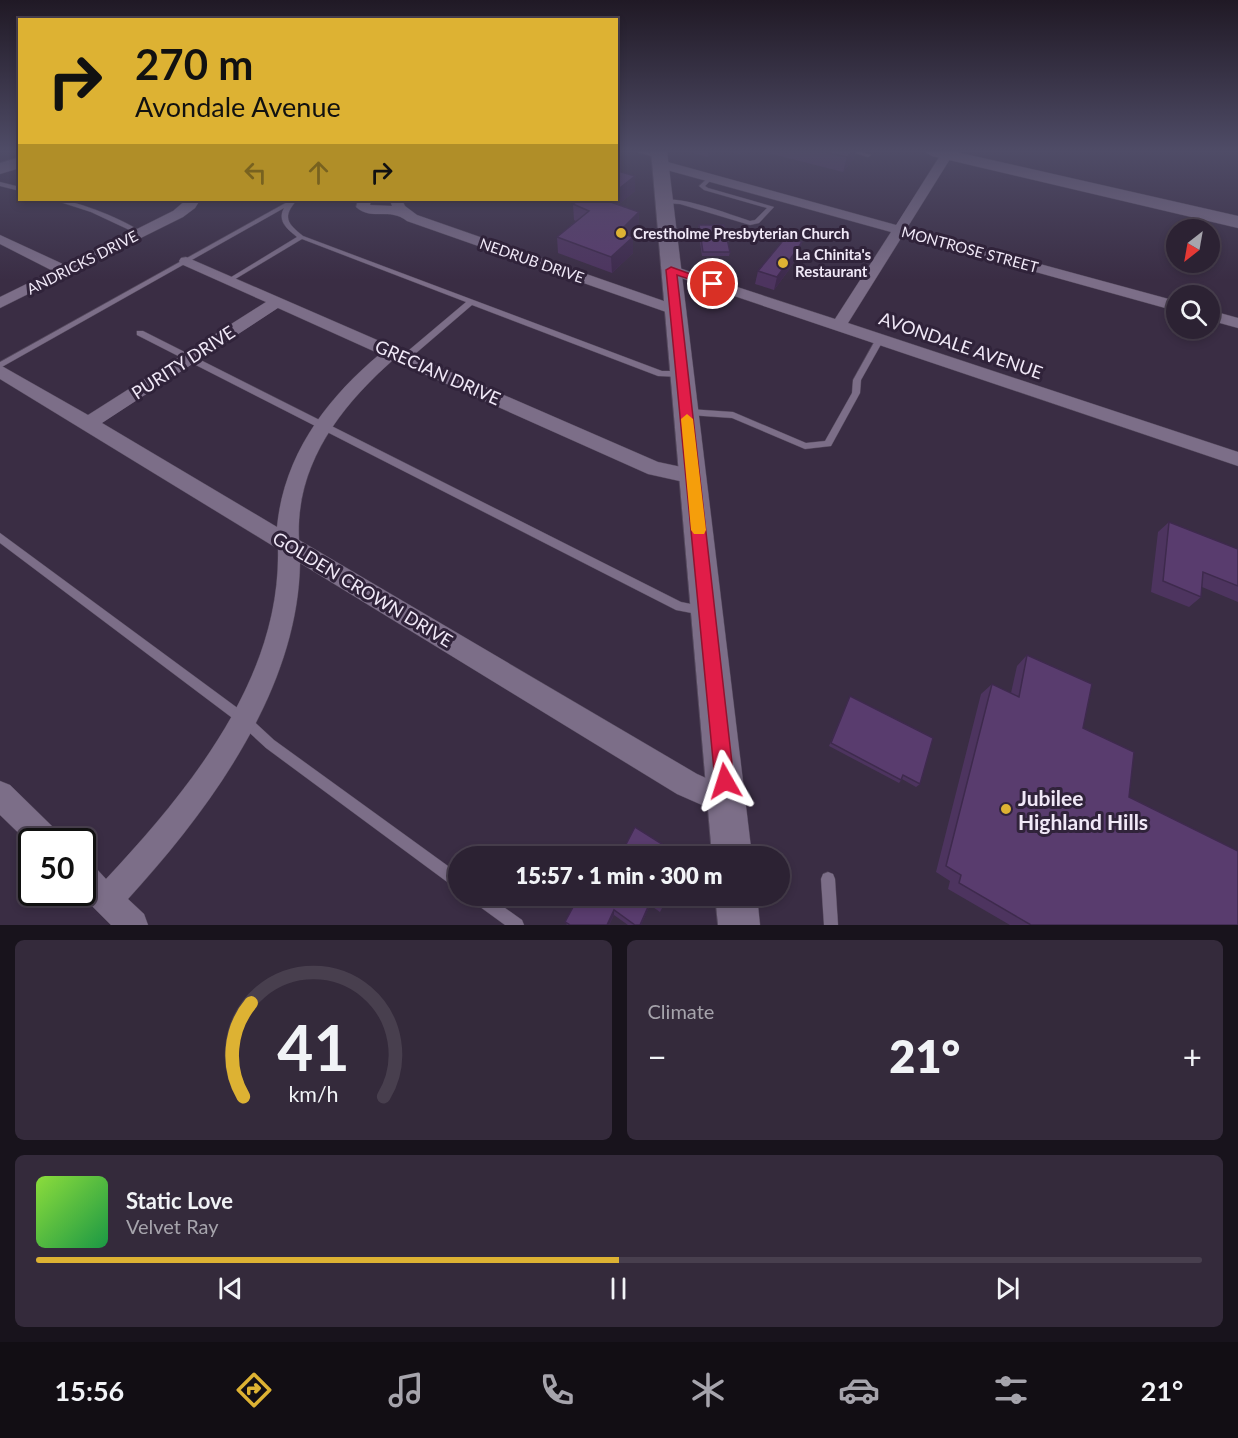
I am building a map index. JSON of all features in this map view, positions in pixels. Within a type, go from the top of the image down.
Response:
[{"type":"main road","points":[[663,194],[731,846]]},
{"type":"main road","points":[[1121,194],[1238,222]]},
{"type":"main road","points":[[737,906],[739,925]]},
{"type":"street","name":"MONTROSE STREET","points":[[754,194],[776,202],[900,229],[1166,303]]},
{"type":"street","points":[[839,325],[919,194]]},
{"type":"street","name":"ANDRICKS DRIVE","points":[[0,303],[178,214],[192,201]]},
{"type":"street","points":[[365,201],[363,207],[372,210],[399,205]]},
{"type":"street","name":"NEDRUB DRIVE","points":[[399,205],[412,218],[675,310]]},
{"type":"street","points":[[0,239],[64,270]]},
{"type":"street","name":"GRECIAN DRIVE","points":[[186,261],[655,468],[693,476]]},
{"type":"street","name":"AVONDALE AVENUE","points":[[671,270],[1238,459]]},
{"type":"street","name":"PURITY DRIVE","points":[[89,423],[278,301]]},
{"type":"street","points":[[1220,318],[1238,323]]},
{"type":"street","points":[[96,892],[116,915],[176,822],[205,783],[243,719],[272,654],[283,617],[289,565],[288,524],[293,491],[305,457],[322,426],[351,389],[398,355]]},
{"type":"street","name":"GOLDEN CROWN DRIVE","points":[[0,370],[687,784],[727,802]]},
{"type":"street","points":[[0,795],[34,828]]},
{"type":"lane","points":[[60,201],[93,211],[140,232]]},
{"type":"lane","points":[[0,370],[292,201]]},
{"type":"lane","points":[[293,201],[286,207],[284,218],[287,227],[301,237],[661,375],[682,374]]},
{"type":"lane","points":[[664,201],[680,202],[750,224],[757,222],[776,202]]},
{"type":"lane","points":[[230,280],[301,237]]},
{"type":"lane","points":[[398,355],[471,302]]},
{"type":"lane","points":[[140,333],[680,607],[707,611]]},
{"type":"lane","points":[[686,412],[733,415],[805,446],[828,444],[856,393],[857,380],[880,339]]},
{"type":"lane","points":[[0,537],[243,719],[270,744],[448,874]]},
{"type":"lane","points":[[828,879],[831,925]]},
{"type":"lane","points":[[491,906],[517,925]]},
{"type":"building","points":[[578,201],[608,201],[639,212],[619,232],[633,237],[611,257],[557,237],[589,211],[573,204]]},
{"type":"building","points":[[699,225],[724,225],[730,252],[703,252]]},
{"type":"building","points":[[786,237],[802,242],[777,277],[758,271]]},
{"type":"building","points":[[1169,522],[1238,549],[1238,586],[1203,572],[1201,597],[1163,581]]},
{"type":"building","points":[[1027,655],[1092,684],[1083,728],[1134,752],[1129,797],[1238,851],[1238,925],[1031,925],[959,883],[961,875],[946,866],[992,684],[1019,697]]},
{"type":"building","points":[[850,696],[933,738],[920,784],[903,775],[901,780],[831,743]]},
{"type":"building","points":[[635,827],[665,846],[625,846]]},
{"type":"building","points":[[574,906],[648,906],[640,925],[635,925],[614,910],[607,925],[570,925],[565,922]]},
{"type":"slow traffic","points":[[687,419],[699,530]]},
{"type":"place","name":"Crestholme Presbyterian Church","points":[[621,233]]},
{"type":"place","name":"La Chinita's Restaurant","points":[[783,263]]},
{"type":"place","name":"Jubilee Highland Hills","points":[[1006,809]]},
{"type":"route","points":[[713,284],[671,270],[725,781]]}]
